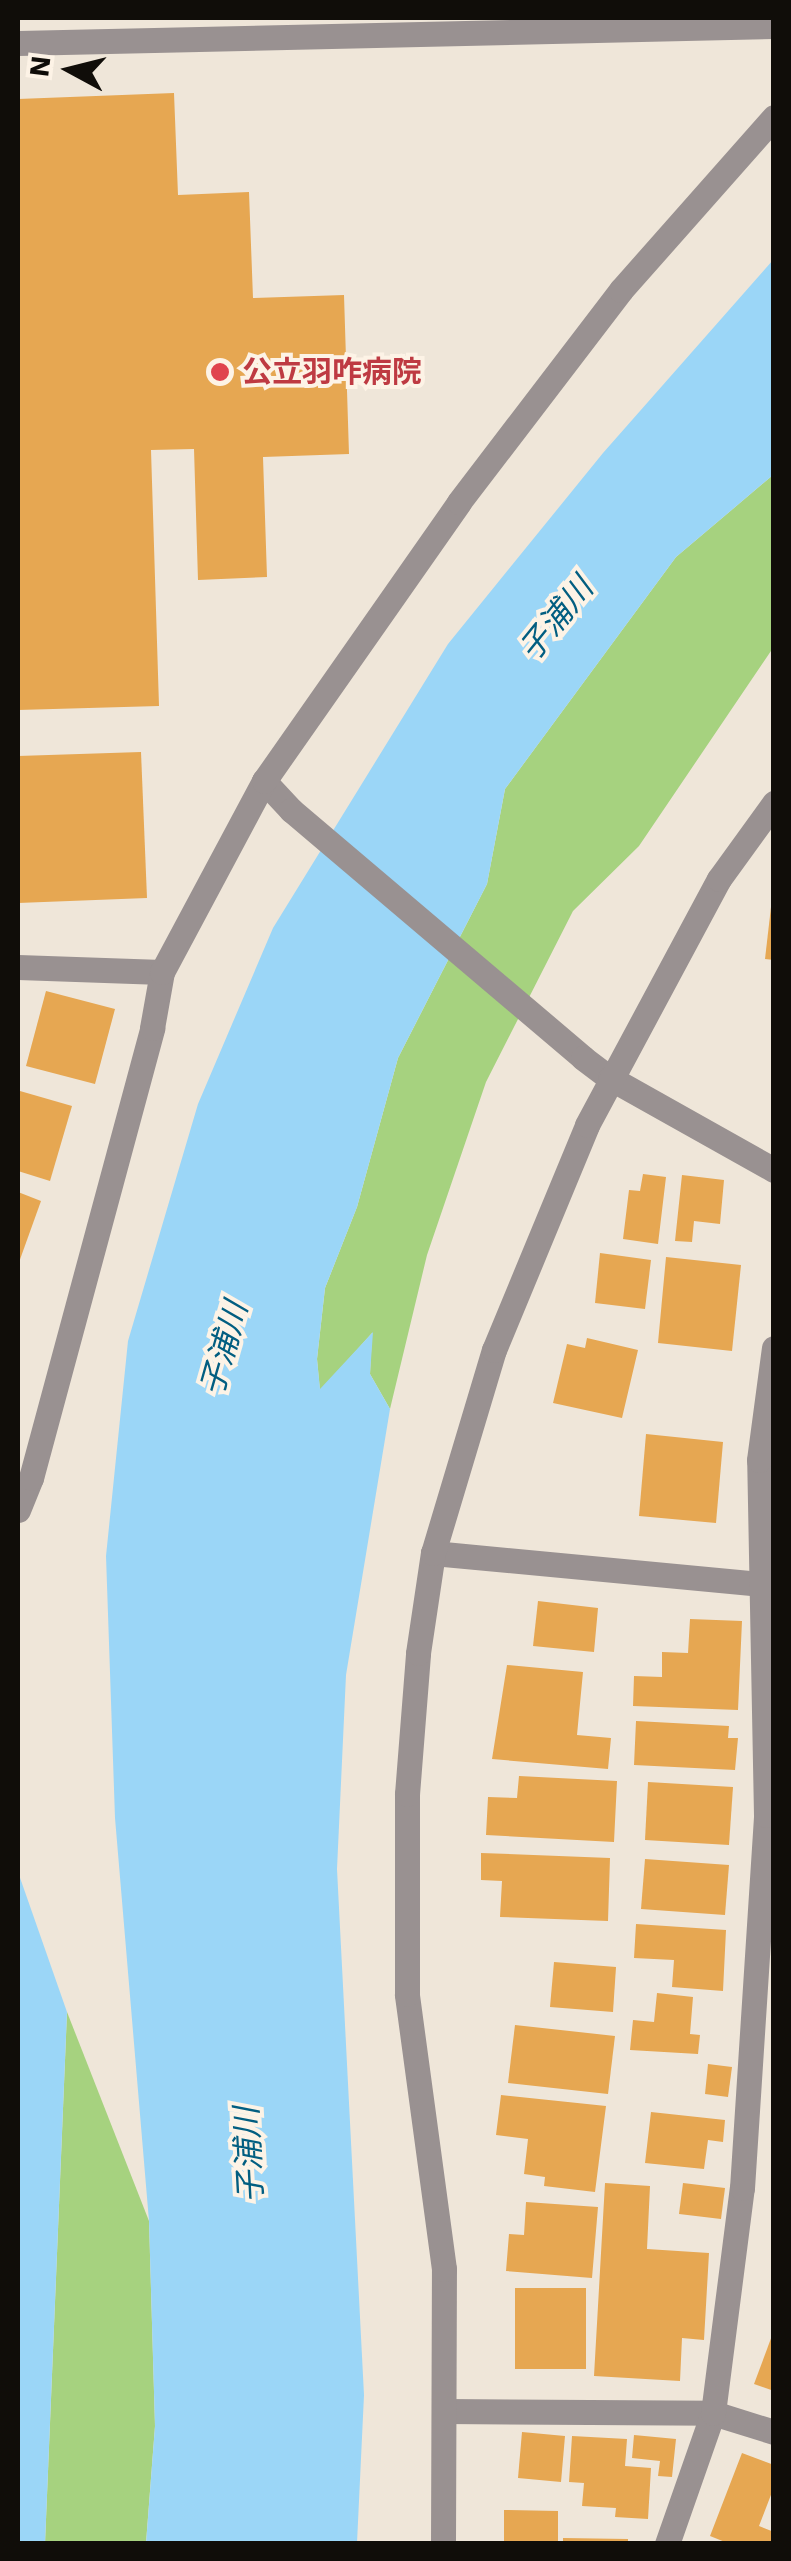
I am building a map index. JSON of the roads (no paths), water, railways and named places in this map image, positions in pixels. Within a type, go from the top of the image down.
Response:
[{"type":"street","points":[[18,43],[228,28],[774,26]]},
{"type":"street","points":[[18,1510],[31,1478],[152,1028],[162,972],[264,781],[459,502],[598,320],[774,117]]},
{"type":"street","points":[[264,781],[292,810],[610,1078],[774,1170]]},
{"type":"street","points":[[443,2544],[444,2269],[407,1994],[407,1794],[418,1654],[433,1553],[494,1350],[540,1231],[610,1078],[719,879],[774,803]]},
{"type":"street","points":[[18,967],[162,972]]},
{"type":"street","points":[[666,2544],[713,2413],[742,2188],[765,1835],[767,1585],[758,1460],[774,1348]]},
{"type":"street","points":[[433,1553],[767,1585]]},
{"type":"street","points":[[445,2411],[713,2413],[774,2432]]},
{"type":"water","name":"子浦川","points":[[773,260],[773,475],[676,557],[505,789],[487,884],[398,1058],[357,1207],[325,1288],[317,1359],[320,1389],[373,1332],[370,1374],[390,1409],[346,1675],[337,1869],[364,2395],[357,2543],[146,2544],[155,2426],[149,2221],[115,1818],[106,1556],[128,1341],[198,1104],[273,928],[448,644],[603,453]]},
{"type":"water","points":[[18,1872],[67,2012],[45,2544],[18,2543]]},
{"type":"place","name":"公立羽咋病院","points":[[220,372]]}]
